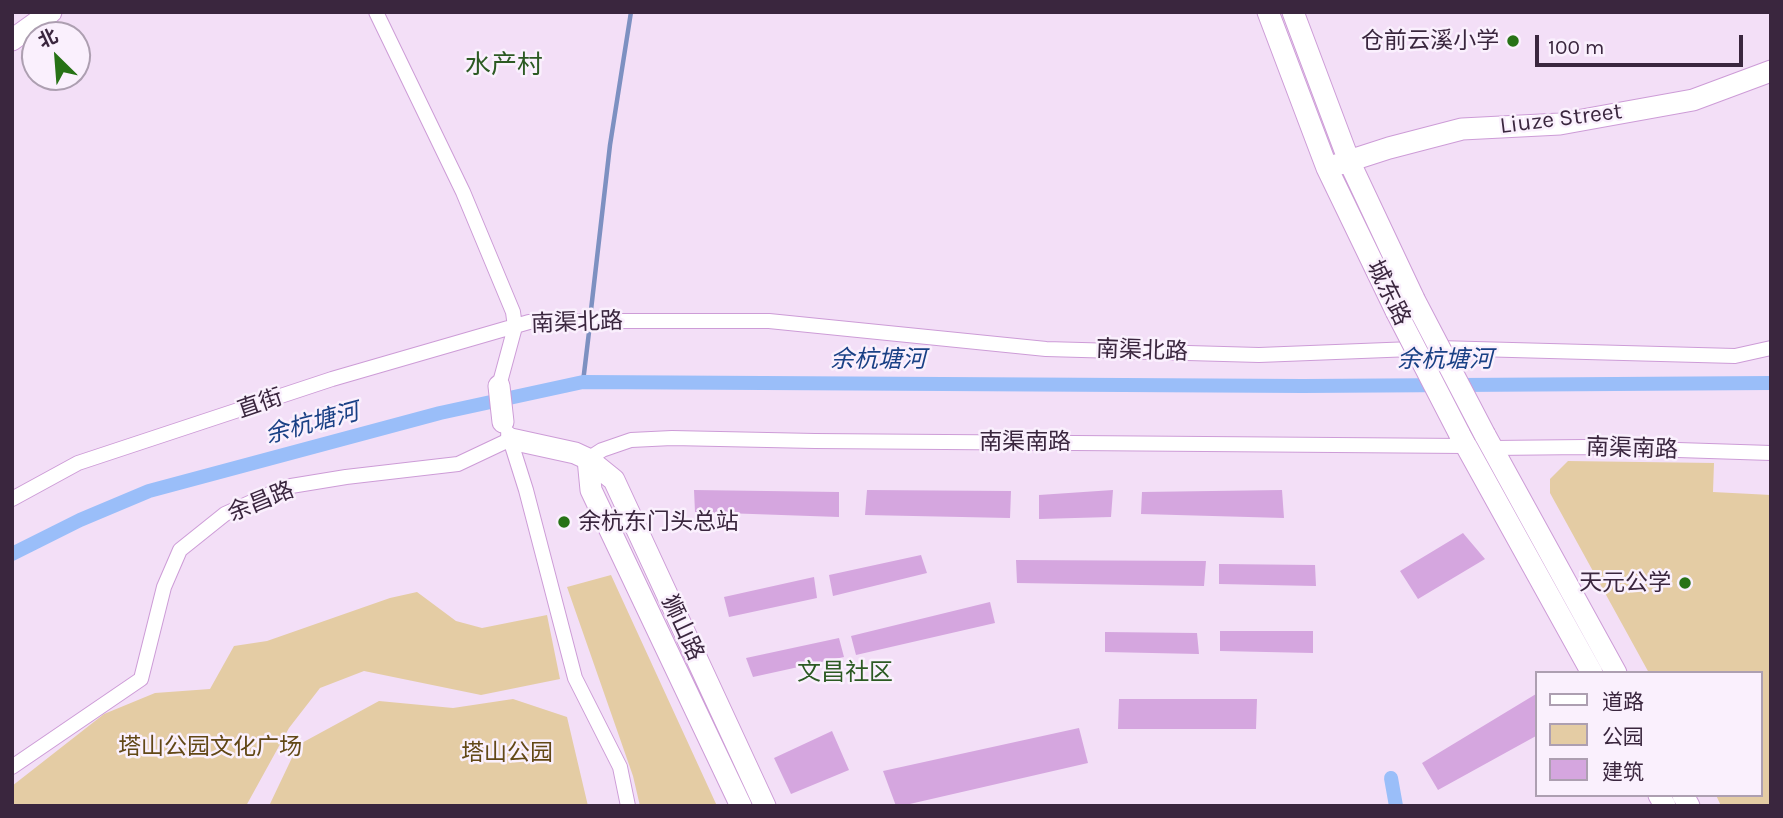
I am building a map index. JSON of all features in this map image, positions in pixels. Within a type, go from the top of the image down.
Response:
[{"type":"street","points":[[12,40],[51,12]]},
{"type":"street","points":[[376,12],[463,192],[513,312],[514,327],[499,386],[507,430],[575,678],[620,767],[628,806]]},
{"type":"street","name":"城东路","points":[[1268,12],[1327,169],[1396,311],[1462,439],[1591,671]]},
{"type":"street","name":"城东路","points":[[1293,12],[1349,161],[1414,299],[1615,671]]},
{"type":"street","name":"Liuze Street","points":[[1327,169],[1462,129],[1560,124],[1693,100],[1771,71]]},
{"type":"street","name":"南渠北路","points":[[514,327],[555,321],[769,321],[1046,349],[1259,355],[1438,348],[1735,356],[1771,348]]},
{"type":"street","name":"直街","points":[[12,499],[78,463],[332,379],[514,327]]},
{"type":"street","name":"狮山路","points":[[507,430],[588,459],[614,480],[765,806]]},
{"type":"street","name":"余昌路","points":[[12,767],[141,679],[163,587],[180,550],[225,514],[285,487],[458,464],[507,430]]},
{"type":"street","name":"南渠南路","points":[[588,459],[602,450],[631,440],[672,438],[829,441],[1462,439]]},
{"type":"street","name":"南渠南路","points":[[1489,441],[1771,453]]},
{"type":"street","name":"狮山路","points":[[588,459],[591,490],[741,806]]},
{"type":"green space","name":"天元公学","points":[[1568,461],[1714,463],[1713,492],[1771,495],[1771,806],[1721,806],[1717,797],[1762,797],[1762,671],[1648,671],[1550,493],[1550,479]]},
{"type":"green space","points":[[611,575],[717,806],[640,806],[633,776],[567,587]]},
{"type":"green space","name":"塔山公园文化广场","points":[[417,592],[456,621],[482,628],[547,615],[560,679],[481,695],[364,671],[320,688],[289,728],[246,806],[12,806],[12,786],[104,714],[155,693],[210,689],[234,646],[267,641],[390,598]]},
{"type":"green space","name":"塔山公园","points":[[513,699],[567,717],[588,806],[269,806],[298,745],[379,701],[453,708]]},
{"type":"building","points":[[694,490],[839,492],[839,517],[695,512]]},
{"type":"building","points":[[867,490],[1011,491],[1010,518],[865,515]]},
{"type":"building","points":[[1113,490],[1111,517],[1039,519],[1039,495]]},
{"type":"building","points":[[1282,490],[1284,518],[1141,514],[1142,492]]},
{"type":"building","points":[[1463,533],[1485,559],[1418,599],[1400,571]]},
{"type":"building","points":[[921,555],[927,573],[833,596],[829,575]]},
{"type":"building","points":[[1016,560],[1206,561],[1204,586],[1017,583]]},
{"type":"building","points":[[1219,564],[1315,565],[1316,586],[1219,584]]},
{"type":"building","points":[[814,577],[817,598],[729,617],[724,597]]},
{"type":"building","points":[[990,602],[995,623],[856,655],[851,636]]},
{"type":"building","points":[[1220,631],[1313,631],[1313,653],[1220,651]]},
{"type":"building","points":[[1105,632],[1197,633],[1199,654],[1105,652]]},
{"type":"building","points":[[839,638],[844,657],[753,677],[746,658]]},
{"type":"building","points":[[1534,695],[1534,737],[1438,790],[1422,763]]},
{"type":"building","points":[[1119,699],[1257,699],[1256,729],[1118,729]]},
{"type":"building","points":[[1079,728],[1088,763],[901,806],[896,806],[883,771]]},
{"type":"building","points":[[832,731],[849,770],[791,794],[774,758]]},
{"type":"waterway","points":[[591,310],[610,145],[631,12]]},
{"type":"waterway","points":[[583,382],[589,332]]},
{"type":"waterway","name":"余杭塘河","points":[[12,554],[80,520],[149,491],[440,413],[583,382],[1303,386],[1771,383]]},
{"type":"waterway","points":[[1391,778],[1396,806]]},
{"type":"place","name":"仓前云溪小学","points":[[1513,41]]},
{"type":"place","name":"余杭东门头总站","points":[[564,522]]},
{"type":"place","name":"天元公学","points":[[1685,583]]},
{"type":"district","name":"水产村","points":[[504,66]]},
{"type":"district","name":"文昌社区","points":[[845,673]]}]
